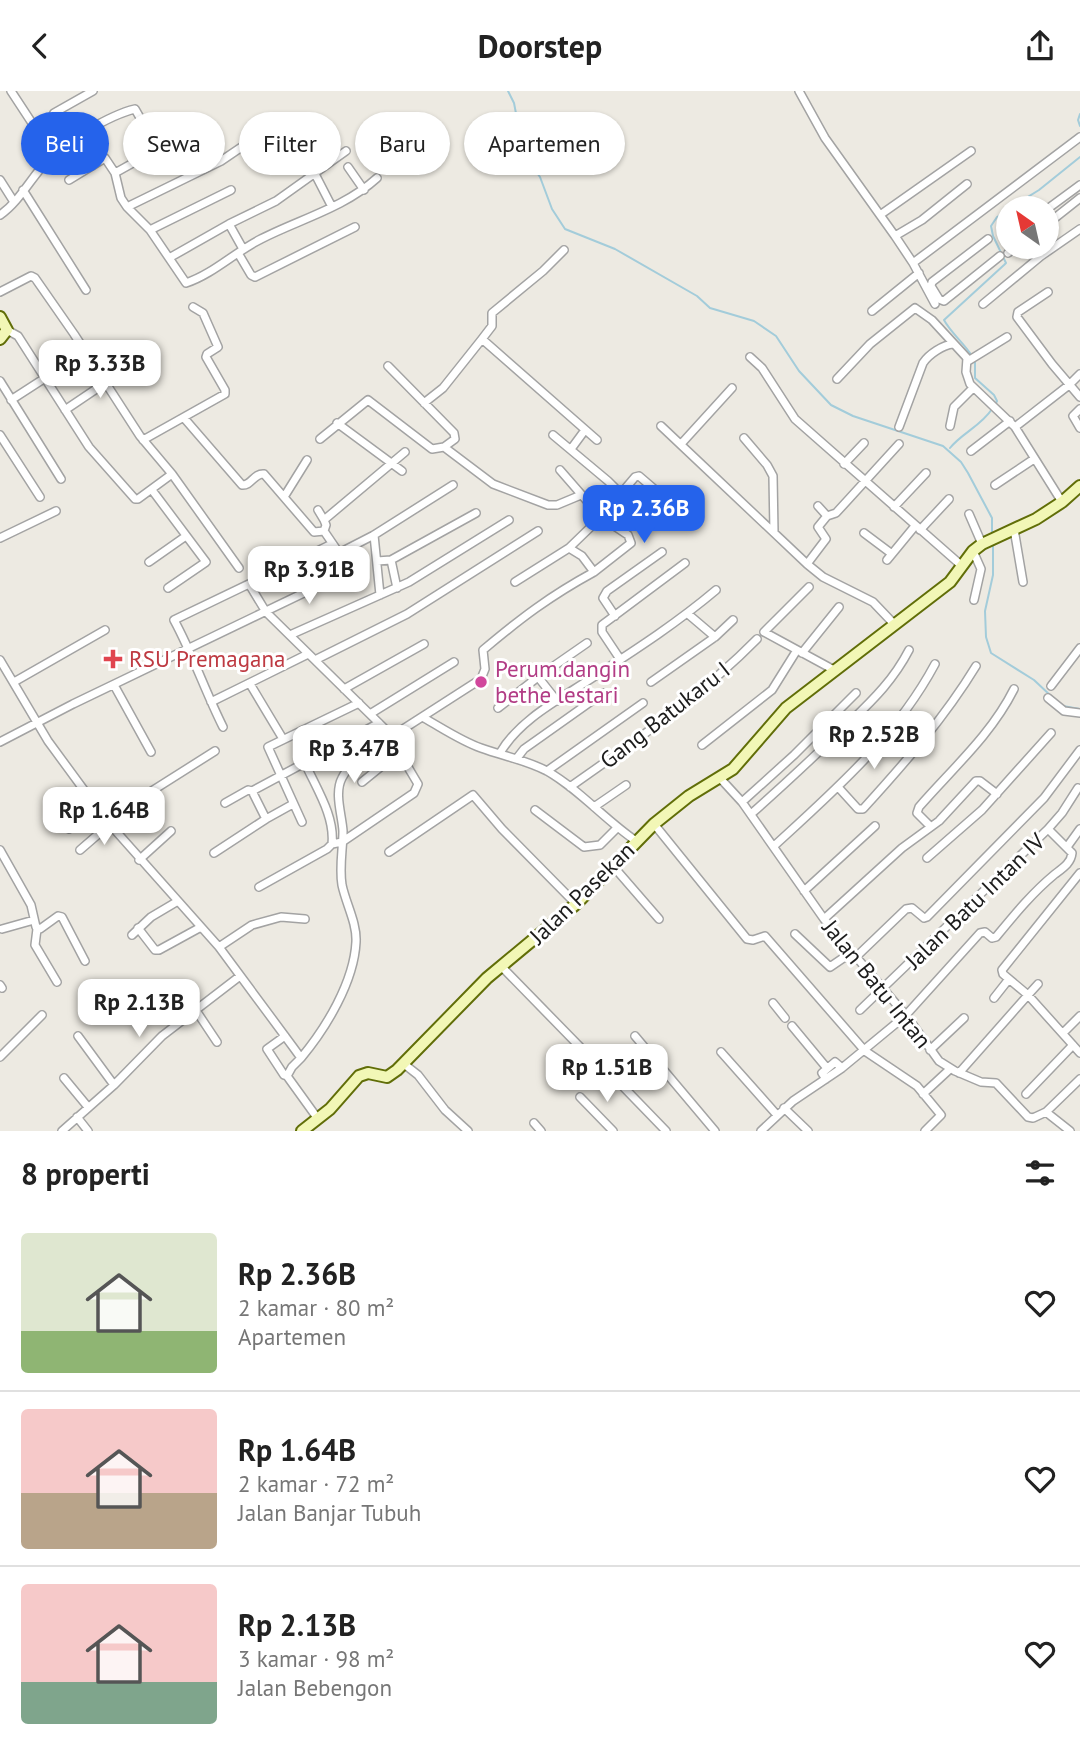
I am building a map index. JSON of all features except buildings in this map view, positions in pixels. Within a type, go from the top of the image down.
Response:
[{"type":"street","points":[[11,91],[25,112]]},
{"type":"street","points":[[56,112],[93,91]]},
{"type":"street","points":[[800,91],[825,138],[895,236],[937,301]]},
{"type":"street","points":[[109,121],[135,109],[158,149],[114,173]]},
{"type":"street","points":[[913,263],[1079,137]]},
{"type":"street","points":[[127,207],[221,161],[239,149]]},
{"type":"street","points":[[341,155],[346,151]]},
{"type":"street","points":[[880,215],[971,151]]},
{"type":"street","points":[[69,180],[102,159],[107,160],[121,198],[150,230],[186,283],[260,239],[364,190],[377,178]]},
{"type":"street","points":[[348,167],[364,190]]},
{"type":"street","points":[[0,215],[36,175]]},
{"type":"street","points":[[169,258],[276,201],[314,175]]},
{"type":"street","points":[[316,175],[332,207]]},
{"type":"street","points":[[0,180],[14,202]]},
{"type":"street","points":[[895,236],[922,220],[967,184]]},
{"type":"street","points":[[1059,200],[1080,185]]},
{"type":"street","points":[[23,190],[86,291]]},
{"type":"street","points":[[150,230],[231,190]]},
{"type":"street","points":[[1059,215],[1080,198]]},
{"type":"street","points":[[229,224],[251,275],[255,277],[355,226]]},
{"type":"street","points":[[983,304],[1041,256],[1080,229]]},
{"type":"street","points":[[933,320],[937,301],[932,282],[988,239]]},
{"type":"street","points":[[425,403],[443,388],[492,326],[493,311],[543,271],[564,250]]},
{"type":"street","points":[[937,301],[944,301],[999,259]]},
{"type":"street","points":[[872,311],[919,273]]},
{"type":"street","points":[[0,292],[31,276],[55,305],[143,440],[172,474],[239,568]]},
{"type":"street","points":[[1048,292],[1018,312],[1017,317],[1080,397]]},
{"type":"street","points":[[143,440],[224,395],[226,391],[206,357],[207,353],[218,347],[204,313],[194,307]]},
{"type":"street","points":[[837,379],[870,344],[915,308],[933,320],[968,361],[967,376],[973,388],[1012,424],[1062,502]]},
{"type":"street","points":[[0,317],[3,334],[18,336],[89,447],[135,499],[172,474]]},
{"type":"street","points":[[968,361],[1007,337]]},
{"type":"street","points":[[482,339],[597,440]]},
{"type":"street","points":[[899,427],[923,363],[931,355],[954,344]]},
{"type":"street","points":[[750,357],[762,367],[790,414],[962,566]]},
{"type":"street","points":[[320,439],[368,400],[428,447],[444,447],[455,439],[455,435],[388,366]]},
{"type":"street","points":[[971,451],[1069,385],[1080,374]]},
{"type":"street","points":[[11,400],[45,378]]},
{"type":"street","points":[[0,381],[61,479]]},
{"type":"street","points":[[65,409],[106,383]]},
{"type":"street","points":[[681,444],[732,388]]},
{"type":"street","points":[[950,426],[954,407],[973,388]]},
{"type":"street","points":[[1080,409],[1073,417],[1080,428]]},
{"type":"street","points":[[184,418],[242,485],[264,474],[314,532],[324,531]]},
{"type":"street","points":[[337,423],[402,471]]},
{"type":"street","points":[[661,426],[807,564],[823,577],[873,602],[894,624]]},
{"type":"street","points":[[571,449],[585,430]]},
{"type":"street","points":[[0,435],[40,497]]},
{"type":"street","points":[[553,435],[643,516]]},
{"type":"street","points":[[744,438],[773,476],[774,532]]},
{"type":"street","points":[[844,464],[864,443]]},
{"type":"street","points":[[807,564],[826,542],[818,527],[827,516],[834,515],[899,444]]},
{"type":"street","points":[[444,447],[493,484],[548,505],[557,505],[581,495]]},
{"type":"street","points":[[324,520],[405,452]]},
{"type":"street","points":[[995,485],[1034,459]]},
{"type":"street","points":[[284,498],[307,460]]},
{"type":"street","points":[[287,1076],[316,1041],[334,1009],[354,956],[356,933],[340,873],[342,842],[339,792],[342,777],[352,765],[391,737],[481,679],[485,669],[485,648],[530,610],[594,572],[631,543],[628,535],[601,517],[560,470]]},
{"type":"street","points":[[894,507],[926,473]]},
{"type":"street","points":[[515,582],[569,548],[639,476],[667,500]]},
{"type":"street","points":[[324,531],[339,553],[374,535],[453,485]]},
{"type":"street","points":[[978,547],[1036,519],[1080,488]]},
{"type":"street","points":[[152,489],[206,562],[168,589]]},
{"type":"street","points":[[864,533],[889,557],[949,499]]},
{"type":"street","points":[[818,506],[827,516]]},
{"type":"street","points":[[318,510],[326,525],[324,531]]},
{"type":"street","points":[[1,534],[56,511]]},
{"type":"street","points":[[377,561],[391,561],[475,513]]},
{"type":"street","points":[[969,514],[981,569],[974,600]]},
{"type":"street","points":[[290,635],[397,587],[509,520]]},
{"type":"street","points":[[1014,529],[1023,582]]},
{"type":"street","points":[[315,660],[407,614],[538,531]]},
{"type":"street","points":[[374,535],[380,595]]},
{"type":"street","points":[[149,562],[186,536]]},
{"type":"street","points":[[223,727],[190,649],[174,620],[332,544]]},
{"type":"street","name":"Jalan Pasekan","points":[[302,1131],[318,1119],[359,1076],[368,1073],[387,1077],[404,1064],[501,966],[576,904],[654,824],[688,796],[737,766],[786,708],[950,582],[978,547]]},
{"type":"street","points":[[569,548],[582,556],[594,572]]},
{"type":"street","points":[[615,616],[603,598],[607,591],[662,552]]},
{"type":"street","points":[[391,561],[397,587]]},
{"type":"street","points":[[620,659],[600,628],[685,563]]},
{"type":"street","points":[[0,742],[339,576]]},
{"type":"street","points":[[249,584],[266,612],[391,737],[416,779],[418,788],[342,842],[332,844],[259,887]]},
{"type":"street","points":[[809,587],[764,632],[834,670]]},
{"type":"street","points":[[500,753],[514,732],[688,614],[716,590]]},
{"type":"street","points":[[702,745],[772,690],[799,651],[839,607]]},
{"type":"street","points":[[688,614],[715,637]]},
{"type":"street","points":[[651,682],[715,637],[733,620]]},
{"type":"street","points":[[14,682],[105,630]]},
{"type":"street","name":"Gang Batukaru I","points":[[570,787],[699,692],[757,639]]},
{"type":"street","points":[[344,689],[424,643]]},
{"type":"street","points":[[498,708],[587,643]]},
{"type":"street","points":[[1051,687],[1080,648]]},
{"type":"street","points":[[751,814],[817,757],[880,695],[909,650]]},
{"type":"street","points":[[211,702],[308,654]]},
{"type":"street","points":[[0,660],[37,722],[97,808],[139,860],[219,947],[301,1058]]},
{"type":"street","points":[[370,714],[454,662]]},
{"type":"street","points":[[774,846],[838,787],[902,716],[935,664]]},
{"type":"street","points":[[838,787],[858,809],[864,807],[936,724],[976,666]]},
{"type":"street","points":[[538,677],[557,701]]},
{"type":"street","points":[[250,684],[283,739]]},
{"type":"street","points":[[114,685],[151,751]]},
{"type":"street","points":[[930,827],[917,813],[919,807],[985,733],[1007,704],[1014,689]]},
{"type":"street","points":[[517,758],[524,749],[603,693]]},
{"type":"street","points":[[742,802],[856,693]]},
{"type":"street","points":[[1048,698],[1064,712],[1080,713]]},
{"type":"street","points":[[302,822],[267,749],[359,703]]},
{"type":"street","points":[[547,771],[643,703]]},
{"type":"street","points":[[424,718],[478,747],[517,758],[547,771],[636,841]]},
{"type":"street","points":[[225,803],[249,789],[252,791],[280,777],[379,723]]},
{"type":"street","points":[[927,858],[997,794],[1051,733]]},
{"type":"street","points":[[795,934],[830,967],[854,954],[906,909],[912,908],[924,918],[927,917],[1049,792],[1080,750]]},
{"type":"street","points":[[80,850],[108,822],[215,751]]},
{"type":"street","points":[[362,782],[399,752]]},
{"type":"street","points":[[305,763],[323,802],[330,824],[332,844]]},
{"type":"street","name":"Jalan Batu Intan","points":[[719,778],[751,814],[824,919],[939,1061],[950,1069],[981,1082],[996,1083],[1030,1118],[1046,1112],[1064,1129]]},
{"type":"street","points":[[824,919],[939,821],[976,781],[980,781],[997,794]]},
{"type":"street","points":[[594,807],[626,785]]},
{"type":"street","points":[[1048,829],[1078,788]]},
{"type":"street","points":[[252,791],[266,820]]},
{"type":"street","points":[[389,852],[473,795],[502,829],[576,904]]},
{"type":"street","points":[[214,853],[293,804]]},
{"type":"street","points":[[69,829],[97,808]]},
{"type":"street","points":[[535,810],[584,847],[595,848],[617,828]]},
{"type":"street","points":[[654,824],[747,939],[765,936],[864,1051],[909,1080],[923,1094],[941,1115],[925,1131]]},
{"type":"street","points":[[804,891],[875,826]]},
{"type":"street","name":"Jalan Batu Intan IV","points":[[860,1010],[1048,829],[1067,847]]},
{"type":"street","points":[[763,1130],[784,1108],[842,1068],[905,1016],[980,933],[985,932],[996,937],[1033,893],[1065,867],[1073,856],[1067,847],[1080,829]]},
{"type":"street","points":[[139,860],[172,831]]},
{"type":"street","points":[[0,850],[24,892],[37,929],[35,945],[57,982]]},
{"type":"street","points":[[613,866],[659,919]]},
{"type":"street","points":[[1080,873],[1002,969],[1003,974],[1028,995],[1080,1053]]},
{"type":"street","points":[[132,935],[159,911],[177,901]]},
{"type":"street","points":[[37,929],[50,924],[58,916],[62,917],[85,961]]},
{"type":"street","points":[[219,947],[249,927],[277,917],[305,919]]},
{"type":"street","points":[[2,929],[34,920]]},
{"type":"street","points":[[138,929],[155,950],[161,950],[201,927]]},
{"type":"street","points":[[501,966],[582,1049]]},
{"type":"street","points":[[62,1131],[114,1085],[162,1036],[240,976]]},
{"type":"street","points":[[994,998],[1009,979]]},
{"type":"street","points":[[959,1073],[1038,984]]},
{"type":"street","points":[[773,1003],[785,1018]]},
{"type":"street","points":[[195,1009],[217,1042]]},
{"type":"street","points":[[0,1057],[42,1015]]},
{"type":"street","points":[[1063,1033],[1080,1016]]},
{"type":"street","points":[[930,1050],[964,1018]]},
{"type":"street","points":[[792,1026],[826,1067]]},
{"type":"street","points":[[78,1035],[114,1085]]},
{"type":"street","points":[[285,1036],[267,1049],[318,1119]]},
{"type":"street","points":[[635,1036],[715,1131]]},
{"type":"street","points":[[1026,1094],[1073,1045]]},
{"type":"street","points":[[721,1052],[776,1115]]},
{"type":"street","points":[[826,1079],[821,1073],[826,1067],[835,1062],[842,1068]]},
{"type":"street","points":[[404,1064],[418,1075],[445,1109],[468,1131]]},
{"type":"street","points":[[606,1069],[666,1131]]},
{"type":"street","points":[[923,1094],[950,1069]]},
{"type":"street","points":[[64,1078],[88,1107]]},
{"type":"street","points":[[1046,1112],[1080,1079]]},
{"type":"street","points":[[580,1097],[613,1131]]},
{"type":"street","points":[[784,1108],[808,1131]]},
{"type":"street","points":[[77,1117],[88,1131]]},
{"type":"street","points":[[534,1123],[541,1131]]},
{"type":"waterway","points":[[508,91],[514,103],[524,155],[540,177],[552,209],[565,229],[615,249],[697,296],[710,308],[754,321],[776,336],[799,371],[831,405],[853,416],[943,446],[961,462],[968,473],[992,518],[992,533]]},
{"type":"waterway","points":[[1080,114],[1080,126]]},
{"type":"waterway","points":[[1029,196],[1080,157]]},
{"type":"waterway","points":[[996,218],[991,226],[996,242]]},
{"type":"waterway","points":[[972,356],[944,320],[1006,263],[1004,259]]},
{"type":"waterway","points":[[975,361],[975,378],[994,395],[997,401],[995,405]]},
{"type":"waterway","points":[[950,448],[992,409]]},
{"type":"waterway","points":[[993,542],[993,575],[985,611],[986,637],[991,653],[1034,680],[1051,696]]},
{"type":"waterway","points":[[1063,706],[1080,709]]},
{"type":"place","name":"RSU Premagana","points":[[113,659]]},
{"type":"place","name":"Perum.dangin bethe lestari","points":[[481,682]]}]
